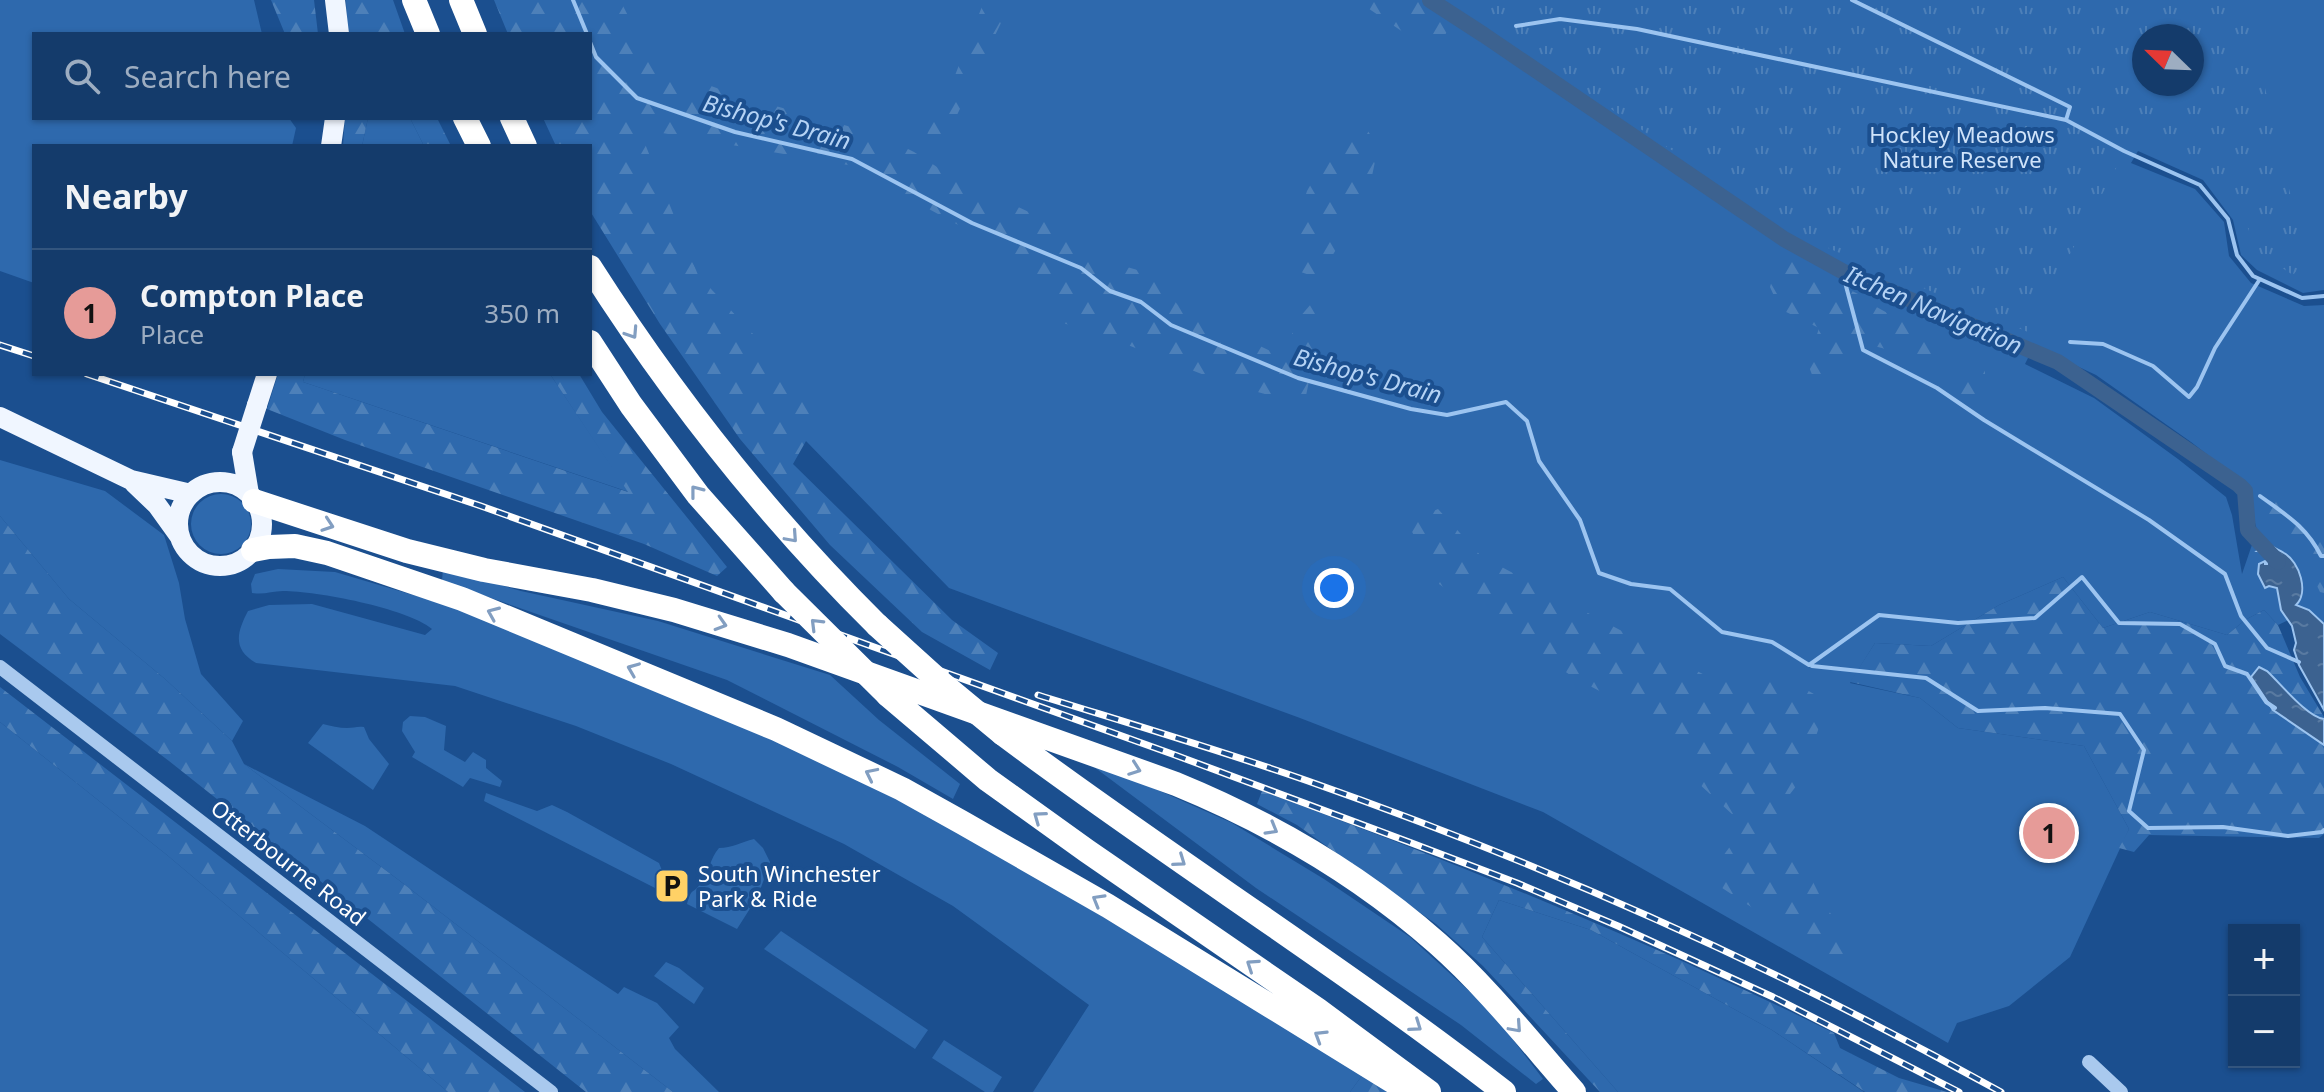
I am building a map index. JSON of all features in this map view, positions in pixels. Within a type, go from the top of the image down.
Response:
[{"type":"highway","points":[[414,0],[427,32]]},
{"type":"highway","points":[[461,0],[474,32]]},
{"type":"highway","points":[[466,120],[478,144]]},
{"type":"highway","points":[[513,120],[524,144]]},
{"type":"highway","points":[[592,270],[646,354],[714,445],[802,549],[877,625],[939,681],[1003,734],[1106,810],[1455,1054],[1504,1092]]},
{"type":"highway","points":[[592,345],[631,405],[698,495],[784,592],[888,695],[988,780],[1318,1010],[1429,1092]]},
{"type":"highway","points":[[252,497],[407,551],[484,570],[592,590],[722,624],[788,645],[1218,801],[1255,819],[1349,875],[1437,943],[1477,982],[1574,1092]]},
{"type":"highway","points":[[253,550],[295,546],[327,553],[462,599],[776,729],[902,789],[1108,906],[1410,1092]]},
{"type":"main road","points":[[335,0],[339,32]]},
{"type":"main road","points":[[331,144],[335,120]]},
{"type":"main road","points":[[216,483],[242,452],[266,376]]},
{"type":"main road","points":[[0,417],[131,480],[191,494]]},
{"type":"main road","points":[[131,480],[157,505],[192,555],[217,566],[237,562],[253,550],[261,530],[259,510],[252,497],[242,452]]},
{"type":"main road","points":[[180,537],[179,514],[184,503],[191,494],[207,484],[228,483],[252,497]]},
{"type":"street","name":"Otterbourne Road","points":[[0,667],[551,1092]]},
{"type":"street","points":[[2089,1062],[2121,1092]]},
{"type":"green space","points":[[0,0],[254,0],[262,32],[32,32],[32,120],[290,120],[296,128],[292,144],[32,144],[32,282],[0,271]]},
{"type":"green space","points":[[271,0],[314,0],[318,32],[284,32]]},
{"type":"green space","points":[[346,0],[393,0],[404,32],[347,32]]},
{"type":"green space","points":[[494,0],[620,0],[653,65],[736,95],[880,135],[914,152],[974,191],[1042,218],[1064,240],[1165,283],[1177,304],[1279,355],[1299,318],[1311,304],[1325,306],[1304,405],[1222,382],[1063,323],[1042,282],[995,245],[848,165],[639,129],[698,275],[766,348],[819,418],[793,464],[952,620],[998,653],[990,670],[922,632],[830,545],[740,439],[660,324],[592,214],[592,144],[555,144],[544,120],[592,120],[592,32],[507,32]]},
{"type":"green space","points":[[543,0],[2324,0],[2324,290],[2303,293],[2257,270],[2241,255],[2233,220],[2203,180],[2138,151],[2131,163],[2195,189],[2224,222],[2229,256],[2251,283],[2304,306],[2324,305],[2324,639],[2309,610],[2278,625],[2264,610],[2227,635],[2150,612],[2103,628],[2063,577],[1999,605],[1931,646],[1875,643],[1850,683],[1920,698],[1958,728],[2084,746],[2129,829],[2070,957],[2009,1006],[1957,1023],[1948,1043],[1543,812],[949,588],[695,327],[592,40],[592,32],[587,32]],"holes":[[[2034,346],[2096,375],[2244,483],[2257,530],[2242,574],[2226,497],[2094,398],[2025,364]]]},
{"type":"green space","points":[[987,0],[1008,0],[1010,4],[946,138],[934,145],[927,135],[933,111],[952,83]]},
{"type":"green space","points":[[1356,0],[1428,0],[1447,32],[1434,49]]},
{"type":"green space","name":"Hockley Meadows Nature Reserve","points":[[1450,0],[2244,0],[2306,260],[2293,275],[2252,248],[2246,219],[2207,170],[2135,133],[2028,332],[1797,235]]},
{"type":"green space","points":[[345,120],[368,120],[362,144],[343,144]]},
{"type":"green space","points":[[368,120],[411,120],[423,144],[362,144]]},
{"type":"green space","points":[[411,120],[438,120],[450,144],[423,144]]},
{"type":"green space","points":[[1366,128],[1378,147],[1372,176],[1339,245],[1318,278],[1298,271],[1292,236],[1307,191],[1332,148]]},
{"type":"green space","points":[[1791,260],[1862,296],[1927,335],[1941,356],[1940,371],[1874,346],[1829,380],[1814,380],[1808,364],[1819,328],[1780,309],[1770,287],[1776,267]]},
{"type":"green space","points":[[1972,355],[1981,356],[1985,381],[1970,421],[1963,421],[1953,410],[1963,368]]},
{"type":"green space","points":[[277,376],[304,376],[303,382],[628,492],[551,376],[580,376],[602,412],[727,567],[717,576],[644,544],[345,440],[267,409]]},
{"type":"green space","points":[[304,376],[551,376],[629,492],[303,382]]},
{"type":"green space","points":[[0,460],[105,491],[164,535],[201,674],[243,721],[232,741],[165,679],[69,599],[0,516]]},
{"type":"green space","points":[[2264,487],[2324,535],[2324,593],[2320,592],[2301,553],[2277,533],[2260,496]]},
{"type":"green space","points":[[221,494],[232,496],[242,503],[249,513],[249,535],[242,545],[232,552],[221,554],[210,552],[200,545],[193,535],[191,524],[193,513],[200,503],[210,496]]},
{"type":"green space","points":[[1438,509],[1481,556],[1714,680],[1795,683],[1819,697],[1822,719],[1800,781],[1777,811],[1786,838],[1845,936],[1845,968],[1716,884],[1715,867],[1745,826],[1697,782],[1662,724],[1573,677],[1439,584],[1407,522]]},
{"type":"green space","points":[[0,516],[69,599],[165,679],[232,741],[244,764],[673,1092],[586,1092],[169,761],[0,634]]},
{"type":"green space","points":[[443,568],[521,591],[658,621],[830,675],[879,720],[960,784],[953,799],[898,767],[727,680],[442,581]]},
{"type":"green space","points":[[278,569],[335,572],[437,602],[490,621],[811,756],[944,822],[1364,1073],[1350,1092],[1033,1092],[1089,1005],[953,906],[844,844],[671,764],[576,726],[455,686],[256,663],[243,652],[239,633],[248,611],[269,605],[312,604],[425,635],[432,629],[403,614],[338,597],[283,591],[252,593],[255,574]]},
{"type":"green space","points":[[2063,577],[2103,628],[2150,612],[2227,635],[2264,610],[2278,625],[2300,677],[2324,717],[2324,834],[2319,838],[2149,835],[2134,852],[2119,848],[2129,829],[2084,746],[1958,728],[1920,698],[1850,682],[1875,643],[1931,646],[1999,605]]},
{"type":"green space","points":[[0,687],[525,1092],[448,1092],[167,855],[0,722]]},
{"type":"green space","points":[[410,716],[425,717],[446,726],[444,750],[465,762],[473,752],[486,760],[486,768],[502,781],[500,787],[470,778],[463,787],[412,757],[415,752],[402,731],[403,722]]},
{"type":"green space","points":[[0,722],[167,855],[448,1092],[0,1092]]},
{"type":"green space","points":[[323,724],[344,728],[364,727],[369,739],[389,764],[373,790],[308,743]]},
{"type":"green space","points":[[244,764],[365,826],[618,994],[624,987],[657,1003],[679,1027],[669,1038],[675,1049],[719,1092],[673,1092]]},
{"type":"green space","points":[[1090,764],[1133,779],[1232,823],[1324,879],[1410,937],[1492,1012],[1543,1079],[1536,1084],[1461,1025],[1256,888]]},
{"type":"green space","points":[[1262,791],[1480,875],[1694,966],[1834,1033],[1840,1048],[1899,1078],[1947,1092],[1865,1092],[1772,1030],[1591,930],[1499,900],[1482,937],[1618,1092],[1600,1092],[1483,966],[1436,924],[1297,825],[1257,804]]},
{"type":"green space","points":[[486,793],[537,811],[552,805],[659,863],[663,873],[655,888],[484,801]]},
{"type":"green space","points":[[754,839],[770,862],[758,896],[737,929],[687,904],[719,848]]},
{"type":"green space","points":[[1499,900],[1591,930],[1772,1030],[1864,1092],[1618,1092],[1482,937]]},
{"type":"green space","points":[[781,931],[928,1030],[915,1049],[764,949]]},
{"type":"green space","points":[[666,962],[704,988],[694,1004],[654,976]]},
{"type":"green space","points":[[944,1040],[1002,1077],[993,1092],[985,1092],[932,1058]]},
{"type":"green space","points":[[1364,1073],[1392,1092],[1350,1092]]},
{"type":"water","points":[[2268,543],[2290,557],[2298,570],[2302,593],[2296,605],[2309,610],[2324,624],[2324,710],[2299,665],[2292,626],[2281,610],[2277,588],[2265,588],[2258,574],[2259,564],[2265,561],[2267,564],[2266,552],[2257,551]]},
{"type":"water","points":[[2259,667],[2267,671],[2302,706],[2324,719],[2324,745],[2273,710],[2251,677]]},
{"type":"waterway","name":"Bishop's Drain","points":[[573,0],[586,32]]},
{"type":"waterway","name":"Itchen Navigation","points":[[1430,0],[1784,239],[1842,271],[2058,362],[2239,485],[2245,491],[2248,530],[2278,562]]},
{"type":"waterway","points":[[1852,0],[2070,107],[2066,120]]},
{"type":"waterway","points":[[1516,26],[1560,19],[1637,29],[2066,120],[2124,151],[2200,185],[2228,219],[2237,255],[2253,276],[2302,298],[2324,296]]},
{"type":"waterway","name":"Bishop's Drain","points":[[592,47],[596,57],[637,98],[735,132],[852,159],[972,223],[1081,268],[1110,291],[1141,302],[1171,325],[1298,378],[1411,409],[1447,415],[1506,402],[1527,421],[1539,461],[1580,520],[1599,573],[1631,584],[1670,589],[1722,632],[1772,642],[1809,665],[1879,615],[1958,623],[2035,618],[2082,577],[2119,623],[2180,624],[2215,644],[2225,666],[2247,674],[2266,702],[2275,708]]},
{"type":"waterway","points":[[1842,271],[1863,350],[1937,388],[2149,520],[2225,574],[2241,616],[2267,648],[2299,662]]},
{"type":"waterway","points":[[2070,342],[2103,344],[2153,366],[2189,397],[2215,348],[2260,279]]},
{"type":"waterway","points":[[2260,496],[2295,522],[2324,556]]},
{"type":"waterway","points":[[1812,666],[1926,678],[1978,711],[2045,708],[2120,714],[2144,750],[2129,811],[2148,828],[2223,827],[2288,836],[2324,830]]},
{"type":"railway","points":[[0,345],[32,355]]},
{"type":"railway","points":[[93,376],[481,506],[1175,755],[1517,883],[1773,997],[1959,1092]]},
{"type":"railway","points":[[1038,695],[1308,781],[1574,884],[1833,1003],[2001,1092]]},
{"type":"place","name":"Compton Place","points":[[2049,833]]},
{"type":"place","name":"South Winchester Park & Ride","points":[[672,886]]}]
